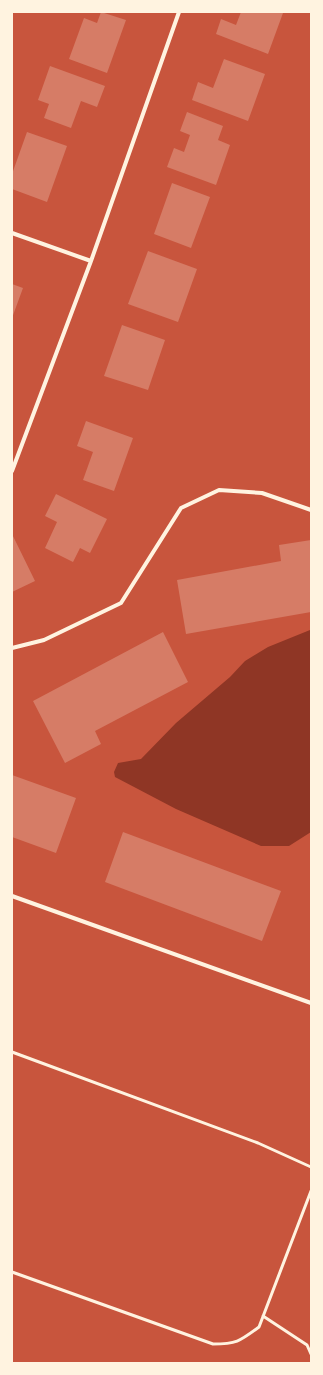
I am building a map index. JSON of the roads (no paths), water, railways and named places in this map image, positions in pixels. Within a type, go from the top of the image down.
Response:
[{"type":"street","points":[[12,472],[91,260],[179,12]]},
{"type":"street","points":[[12,233],[91,260]]},
{"type":"street","points":[[12,648],[44,640],[121,603],[181,508],[219,490],[262,493],[311,510]]},
{"type":"street","points":[[12,896],[311,1003]]},
{"type":"lane","points":[[12,1052],[258,1143],[311,1167]]},
{"type":"lane","points":[[12,1272],[213,1344],[227,1344],[240,1341],[259,1327],[311,1191]]},
{"type":"lane","points":[[263,1316],[306,1345],[311,1354]]}]
